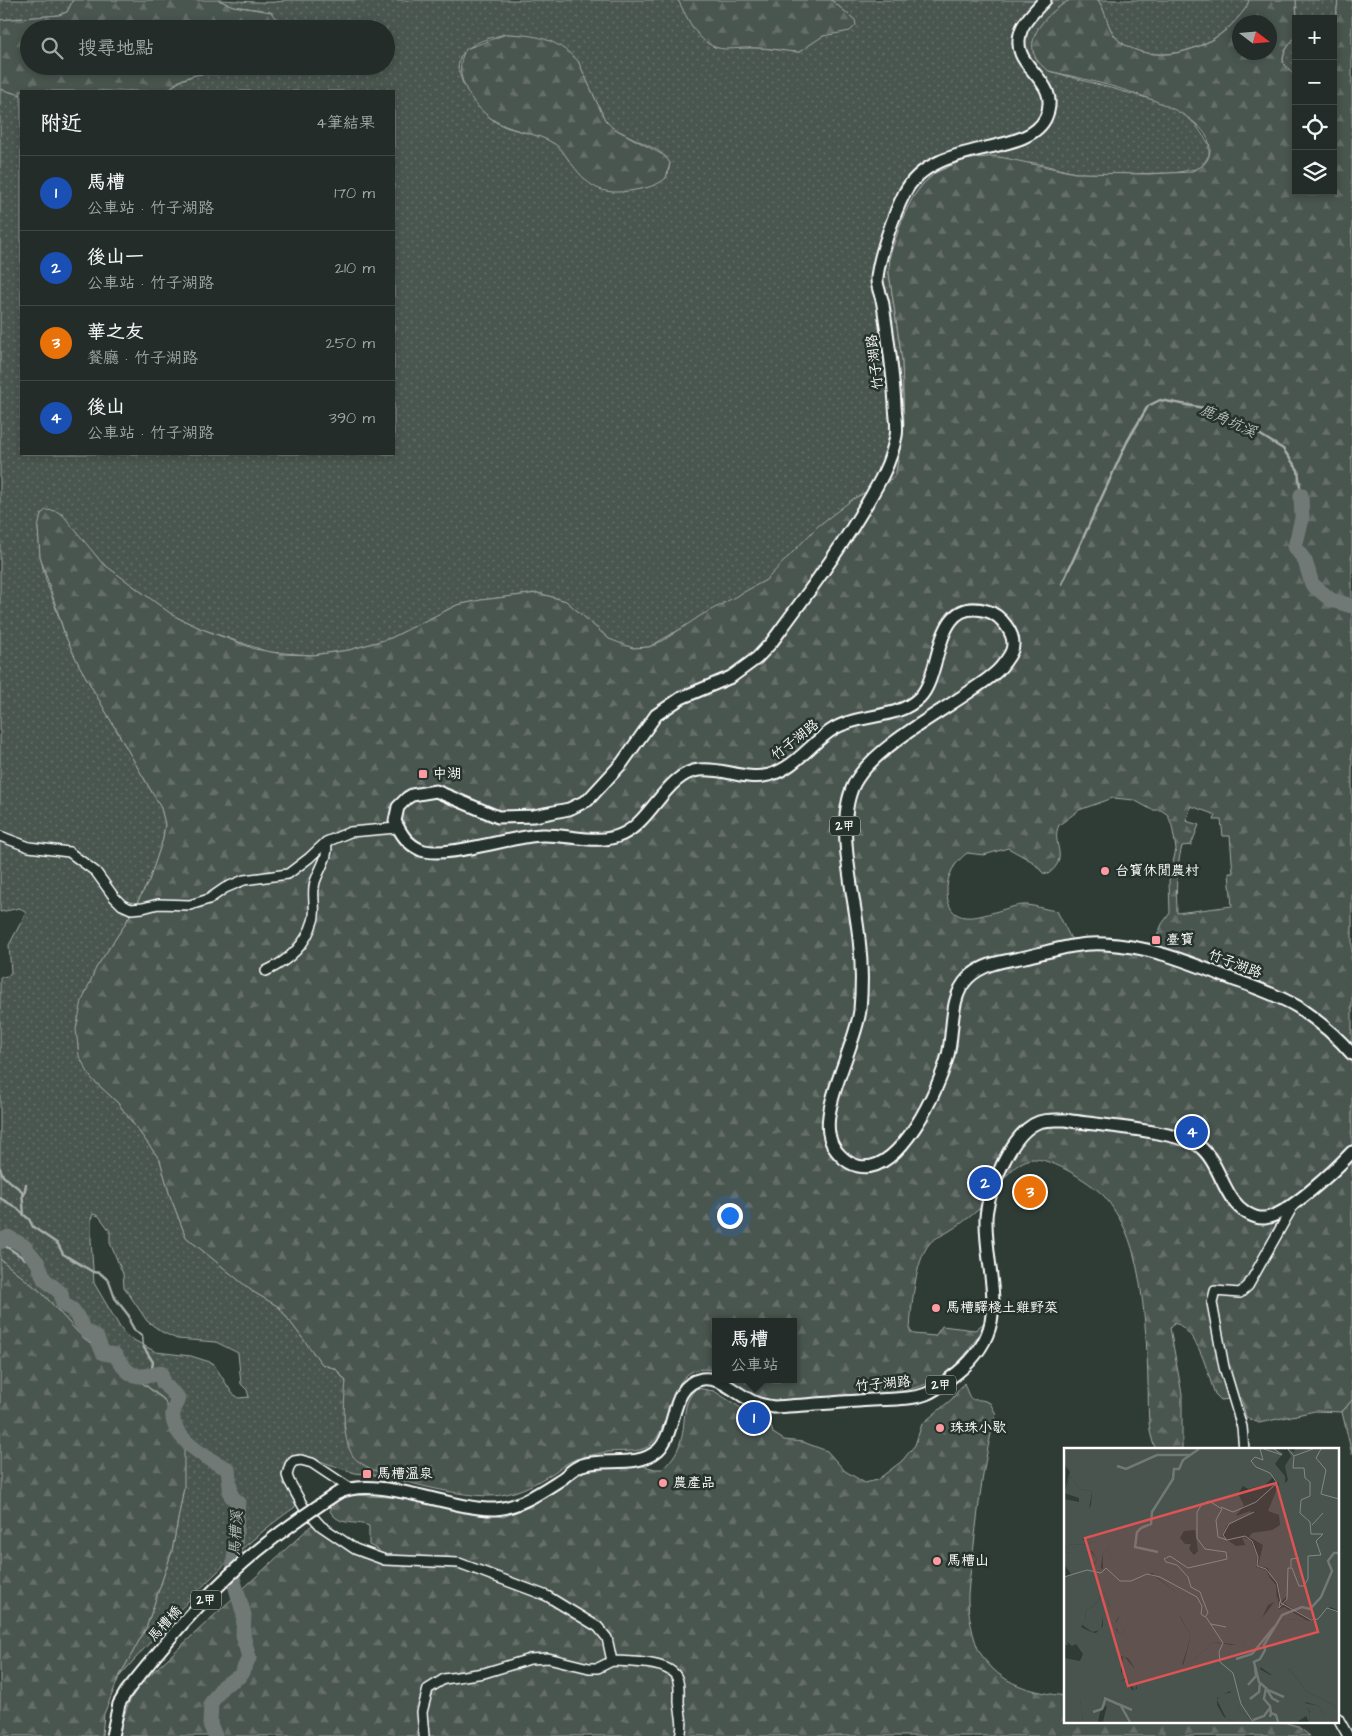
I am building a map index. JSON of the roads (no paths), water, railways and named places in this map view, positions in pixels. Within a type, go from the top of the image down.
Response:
[{"type":"main road","name":"竹子湖路","points":[[1045,0],[1022,28],[1018,47],[1024,62],[1041,80],[1047,92],[1050,106],[1045,119],[1037,130],[1014,141],[944,158],[914,180],[897,208],[877,277],[893,376],[896,434],[888,469],[842,544],[771,643],[758,658],[730,677],[681,698],[656,715],[622,763],[588,800],[569,809],[534,816],[498,817],[436,791],[412,795],[407,798],[395,814],[398,828],[406,840],[428,852],[446,851],[510,838],[545,834],[598,838],[610,838],[624,834],[642,821],[678,778],[689,770],[709,769],[755,778],[778,773],[835,727],[907,707],[922,695],[928,686],[943,634],[953,618],[970,609],[988,611],[998,617],[1013,637],[1012,651],[998,672],[882,752],[856,779],[849,794],[844,830],[860,943],[861,990],[859,1019],[829,1113],[829,1137],[841,1155],[848,1162],[864,1168],[880,1163],[896,1153],[910,1135],[929,1100],[947,1056],[956,1000],[959,989],[967,978],[991,964],[1070,946],[1109,944],[1167,954],[1265,991],[1297,1007],[1344,1044],[1352,1054]]},
{"type":"main road","name":"竹子湖路","points":[[722,1383],[756,1403],[774,1407],[903,1398],[926,1394],[940,1386],[973,1360],[983,1347],[994,1306],[986,1219],[991,1192],[1015,1141],[1038,1122],[1050,1119],[1065,1120],[1165,1135],[1199,1146],[1210,1158],[1233,1200],[1243,1211],[1265,1218],[1276,1216],[1294,1203],[1352,1152]]},
{"type":"main road","name":"竹子湖路","points":[[348,1487],[372,1488],[476,1507],[495,1509],[509,1506],[526,1500],[580,1465],[598,1461],[644,1459],[665,1440],[679,1399],[685,1388],[693,1382],[703,1379],[712,1381]]},
{"type":"main road","name":"馬槽橋","points":[[112,1736],[119,1704],[126,1692],[208,1598],[243,1562],[289,1526],[348,1487]]},
{"type":"street","points":[[0,836],[29,847],[69,852],[96,872],[114,897],[122,905],[131,909],[158,904],[190,905],[209,899],[225,888],[244,880],[288,874],[326,842],[350,832],[398,828]]},
{"type":"street","points":[[266,971],[283,963],[299,948],[313,921],[313,889],[328,851],[326,842]]},
{"type":"street","points":[[1244,1448],[1242,1427],[1224,1367],[1212,1303],[1215,1291],[1240,1293],[1248,1286],[1294,1203]]},
{"type":"street","points":[[348,1487],[312,1463],[300,1460],[294,1461],[290,1465],[287,1475],[303,1506],[320,1526],[355,1549],[385,1560],[459,1562],[547,1596],[598,1627],[607,1638],[612,1661]]},
{"type":"street","points":[[424,1736],[422,1712],[428,1689],[444,1679],[484,1673],[530,1659],[548,1658],[589,1668],[598,1668],[612,1661],[660,1666],[672,1670],[678,1679],[679,1706],[684,1724],[680,1736]]},
{"type":"street","points":[[1340,1722],[1348,1736]]},
{"type":"waterway","name":"鹿角坑溪","points":[[1062,584],[1127,442],[1148,406],[1160,400],[1204,408],[1251,429],[1283,449],[1298,470],[1301,495]]},
{"type":"waterway","name":"鹿角坑溪","points":[[1301,495],[1302,518],[1295,547],[1305,561],[1312,584],[1331,600],[1352,606]]},
{"type":"waterway","points":[[0,1168],[3,1176],[22,1191],[24,1215],[29,1219],[33,1227],[58,1244],[63,1254],[93,1272],[100,1273],[109,1281],[115,1298],[129,1316],[135,1331],[142,1335],[143,1346],[153,1362],[151,1375]]},
{"type":"waterway","points":[[24,1195],[26,1184]]},
{"type":"waterway","points":[[0,1198],[23,1214]]},
{"type":"waterway","name":"馬槽溪","points":[[0,1242],[8,1237],[24,1246],[38,1263],[44,1279],[61,1293],[63,1304],[73,1310],[85,1330],[97,1338],[103,1353],[115,1355],[125,1368],[134,1375],[145,1376],[161,1373],[163,1383],[178,1398],[173,1413],[178,1431],[201,1454],[228,1469],[231,1496],[238,1502],[233,1578],[244,1615],[243,1635],[249,1658],[240,1676],[223,1686],[211,1703],[210,1724],[215,1736]]},
{"type":"waterway","points":[[0,1245],[7,1247],[25,1259],[34,1258]]},
{"type":"place","name":"中湖","points":[[423,774]]},
{"type":"place","name":"台寶休閒農村","points":[[1105,871]]},
{"type":"place","name":"臺寶","points":[[1156,940]]},
{"type":"place","name":"後山","points":[[1192,1132]]},
{"type":"place","name":"後山一","points":[[985,1183]]},
{"type":"place","name":"華之友","points":[[1030,1192]]},
{"type":"place","name":"馬槽驛棧土雞野菜","points":[[936,1308]]},
{"type":"place","name":"馬槽","points":[[754,1418]]},
{"type":"place","name":"珠珠小歇","points":[[940,1428]]},
{"type":"place","name":"馬槽溫泉","points":[[367,1474]]},
{"type":"place","name":"農產品","points":[[663,1483]]},
{"type":"place","name":"馬槽山","points":[[937,1561]]}]
